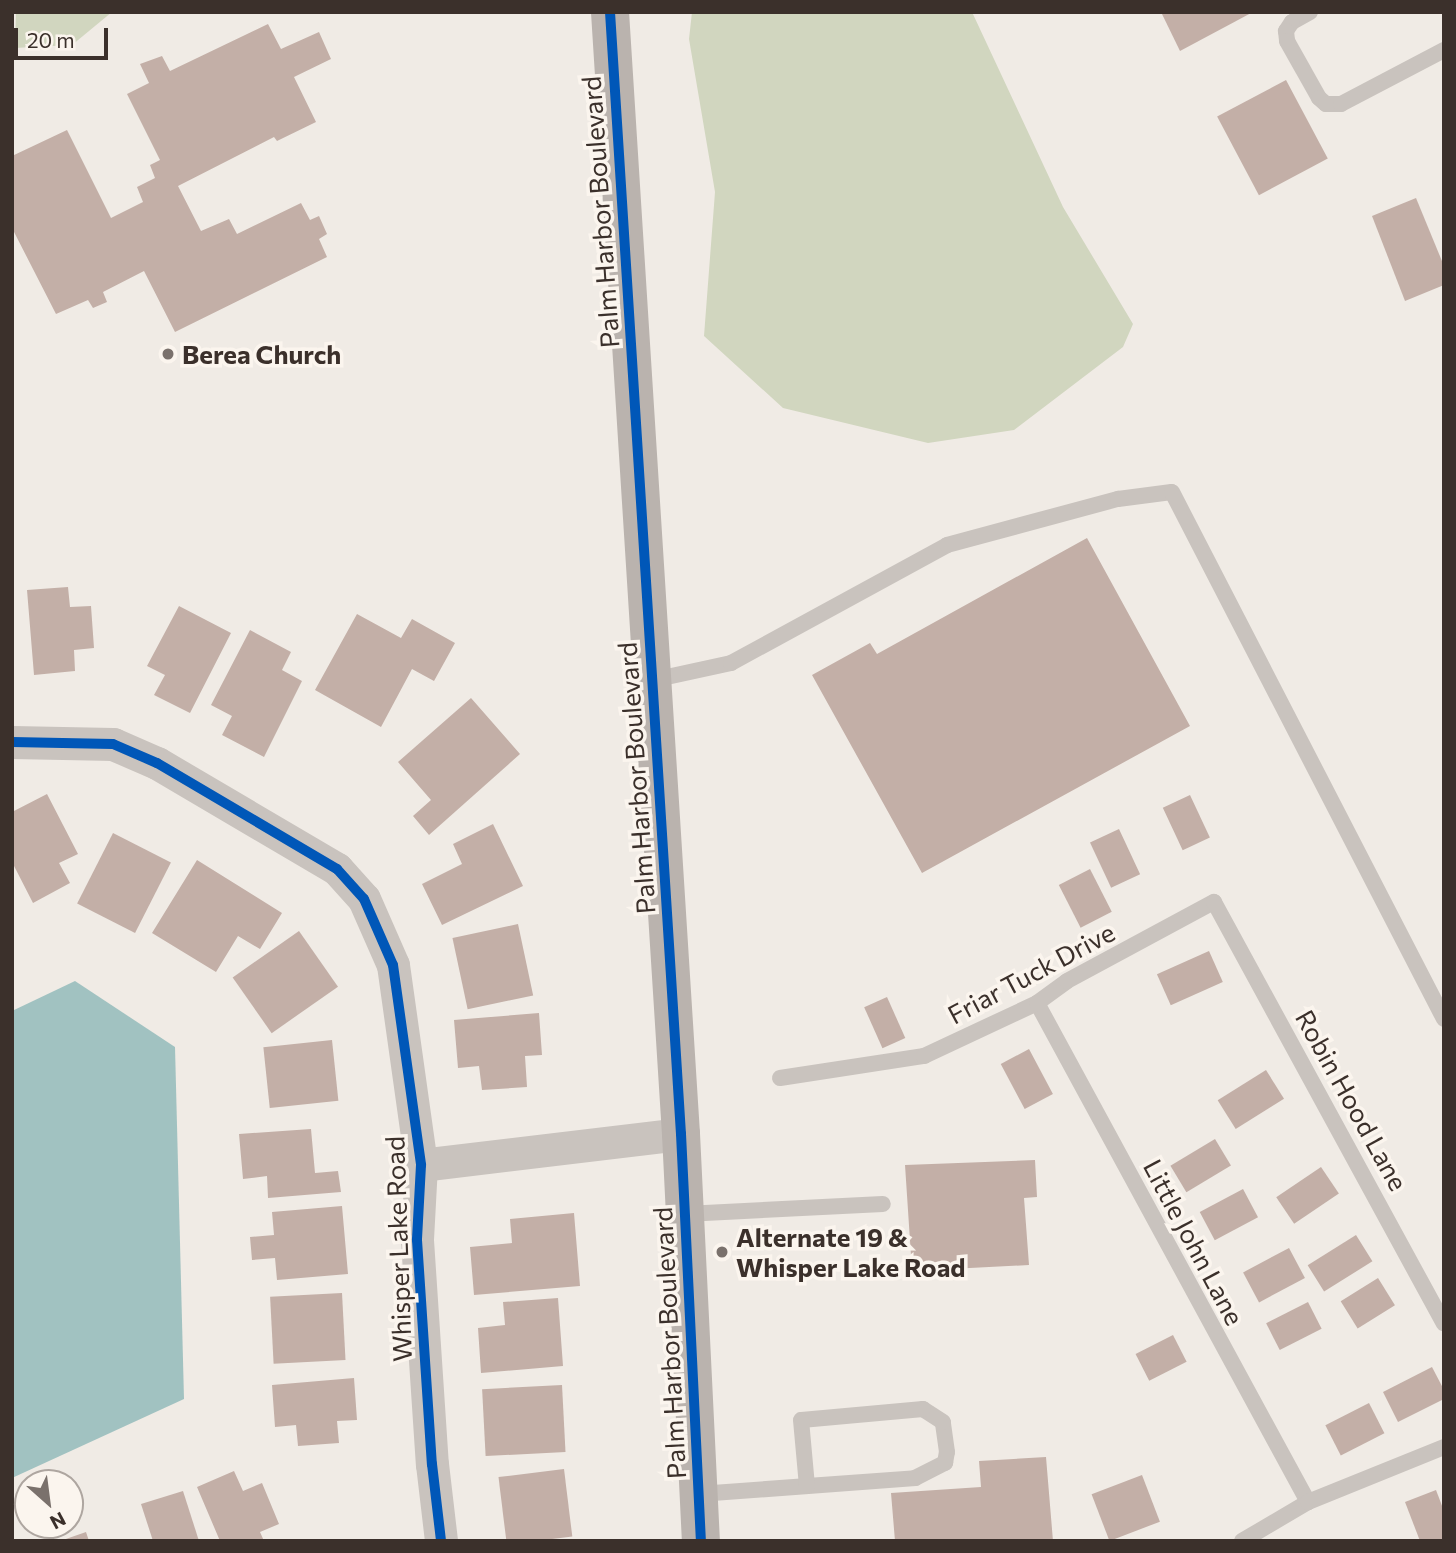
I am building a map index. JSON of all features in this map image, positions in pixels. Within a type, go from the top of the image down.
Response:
[{"type":"main road","name":"Palm Harbor Boulevard","points":[[610,12],[681,1134],[701,1541]]},
{"type":"street","name":"Whisper Lake Road","points":[[12,742],[113,744],[157,763],[337,869],[364,898],[393,965],[421,1166],[417,1240],[432,1464],[441,1541]]},
{"type":"street","name":"Whisper Lake Road","points":[[421,1166],[681,1134]]},
{"type":"lane","points":[[1310,12],[1292,22],[1286,31],[1287,41],[1319,98],[1326,104],[1341,104],[1444,50]]},
{"type":"lane","points":[[653,680],[731,663],[947,545],[1118,499],[1172,492],[1444,1018]]},
{"type":"lane","name":"Friar Tuck Drive","points":[[780,1078],[924,1056],[1037,1003],[1067,981],[1214,902]]},
{"type":"lane","name":"Robin Hood Lane","points":[[1214,902],[1442,1318]]},
{"type":"lane","name":"Little John Lane","points":[[1037,1003],[1308,1502]]},
{"type":"lane","points":[[685,1214],[884,1204]]},
{"type":"lane","points":[[699,1494],[807,1486],[915,1478],[928,1474],[945,1463],[947,1452],[943,1422],[923,1409],[801,1420],[807,1486]]},
{"type":"lane","points":[[1242,1541],[1308,1502],[1444,1447]]},
{"type":"green space","points":[[16,12],[112,12],[72,45],[15,48]]},
{"type":"green space","points":[[692,12],[972,12],[1063,207],[1133,324],[1123,347],[1014,430],[928,443],[783,408],[704,336],[715,192],[689,39]]},
{"type":"water","points":[[75,981],[175,1047],[184,1399],[32,1469],[14,1469],[12,1478],[12,1011]]},
{"type":"building","points":[[1161,12],[1253,12],[1180,51]]},
{"type":"building","points":[[268,24],[281,49],[319,32],[331,59],[294,77],[316,122],[277,141],[274,137],[178,186],[201,231],[229,219],[237,234],[301,203],[310,220],[319,216],[327,234],[319,239],[327,257],[175,332],[144,271],[103,292],[107,302],[93,308],[88,300],[56,314],[12,228],[12,156],[67,130],[111,218],[143,202],[137,187],[155,178],[150,165],[160,160],[127,94],[149,83],[140,64],[162,56],[170,71]]},
{"type":"building","points":[[1286,80],[1328,159],[1259,195],[1217,117]]},
{"type":"building","points":[[1416,198],[1444,266],[1444,285],[1405,301],[1372,216]]},
{"type":"building","points":[[1087,538],[1190,726],[922,873],[812,675],[870,643],[877,654]]},
{"type":"building","points":[[68,587],[70,607],[91,606],[94,648],[74,650],[75,671],[34,675],[27,590]]},
{"type":"building","points":[[179,606],[231,633],[190,713],[154,695],[165,675],[147,666]]},
{"type":"building","points":[[357,614],[401,638],[412,619],[455,643],[434,681],[412,669],[381,727],[315,690]]},
{"type":"building","points":[[250,630],[291,652],[282,670],[302,681],[264,757],[222,735],[232,716],[211,705]]},
{"type":"building","points":[[471,698],[520,754],[429,835],[413,816],[431,800],[398,762]]},
{"type":"building","points":[[47,794],[78,854],[59,863],[70,883],[33,903],[12,862],[12,812]]},
{"type":"building","points":[[1190,795],[1210,838],[1183,850],[1163,808]]},
{"type":"building","points":[[493,824],[523,886],[442,925],[422,884],[462,864],[453,844]]},
{"type":"building","points":[[1119,829],[1140,874],[1111,888],[1090,843]]},
{"type":"building","points":[[113,833],[171,863],[135,933],[77,903]]},
{"type":"building","points":[[197,860],[282,913],[260,949],[238,936],[216,972],[152,933]]},
{"type":"building","points":[[1090,869],[1112,912],[1081,928],[1059,885]]},
{"type":"building","points":[[518,924],[533,995],[468,1009],[452,938]]},
{"type":"building","points":[[299,931],[338,987],[272,1033],[233,977]]},
{"type":"building","points":[[1209,951],[1223,982],[1171,1005],[1157,974]]},
{"type":"building","points":[[887,997],[905,1038],[882,1048],[864,1007]]},
{"type":"building","points":[[539,1013],[542,1055],[525,1056],[527,1087],[482,1090],[479,1066],[458,1068],[454,1020]]},
{"type":"building","points":[[332,1040],[338,1101],[270,1108],[263,1047]]},
{"type":"building","points":[[1029,1049],[1053,1094],[1025,1109],[1001,1064]]},
{"type":"building","points":[[1266,1070],[1284,1099],[1236,1129],[1218,1100]]},
{"type":"building","points":[[311,1129],[315,1173],[338,1171],[341,1192],[268,1198],[267,1176],[243,1179],[239,1134]]},
{"type":"building","points":[[1215,1139],[1231,1166],[1186,1192],[1170,1166]]},
{"type":"building","points":[[1035,1160],[1037,1197],[1024,1198],[1029,1265],[912,1271],[905,1165]]},
{"type":"building","points":[[1321,1167],[1339,1194],[1294,1224],[1276,1197]]},
{"type":"building","points":[[1243,1189],[1258,1217],[1215,1240],[1200,1212]]},
{"type":"building","points":[[342,1206],[348,1274],[277,1280],[275,1258],[252,1260],[250,1237],[274,1235],[272,1212]]},
{"type":"building","points":[[574,1213],[580,1286],[474,1295],[470,1247],[512,1243],[510,1219]]},
{"type":"building","points":[[1356,1235],[1372,1261],[1324,1291],[1308,1265]]},
{"type":"building","points":[[1289,1248],[1305,1278],[1259,1302],[1243,1272]]},
{"type":"building","points":[[1378,1278],[1395,1305],[1358,1328],[1341,1301]]},
{"type":"building","points":[[342,1293],[346,1360],[274,1364],[270,1297]]},
{"type":"building","points":[[558,1298],[563,1366],[481,1373],[478,1328],[505,1325],[503,1302]]},
{"type":"building","points":[[1308,1302],[1322,1329],[1280,1350],[1266,1323]]},
{"type":"building","points":[[1173,1335],[1187,1362],[1149,1381],[1136,1354]]},
{"type":"building","points":[[1432,1367],[1444,1390],[1444,1399],[1398,1422],[1383,1392]]},
{"type":"building","points":[[354,1378],[357,1420],[337,1421],[339,1443],[298,1446],[296,1425],[275,1427],[272,1385]]},
{"type":"building","points":[[562,1385],[566,1452],[486,1456],[482,1389]]},
{"type":"building","points":[[1369,1403],[1384,1433],[1341,1456],[1325,1425]]},
{"type":"building","points":[[1046,1457],[1053,1541],[895,1541],[891,1493],[981,1487],[979,1461]]},
{"type":"building","points":[[564,1469],[572,1536],[506,1541],[498,1477]]},
{"type":"building","points":[[234,1471],[243,1491],[262,1483],[279,1524],[260,1532],[264,1541],[220,1541],[197,1487]]},
{"type":"building","points":[[1142,1475],[1160,1522],[1109,1541],[1092,1494]]},
{"type":"building","points":[[1436,1490],[1444,1511],[1444,1539],[1420,1541],[1405,1502]]},
{"type":"building","points":[[183,1491],[199,1541],[153,1541],[141,1504]]},
{"type":"building","points":[[84,1533],[89,1541],[63,1541],[84,1539]]},
{"type":"cycle path","points":[[610,12],[681,1134],[701,1541]]},
{"type":"cycle path","points":[[12,742],[113,744],[157,763],[337,869],[364,899],[393,965],[421,1165],[417,1240],[432,1464],[441,1541]]},
{"type":"place","name":"Berea Church","points":[[168,354]]},
{"type":"place","name":"Alternate 19 & Whisper Lake Road","points":[[722,1252]]}]
